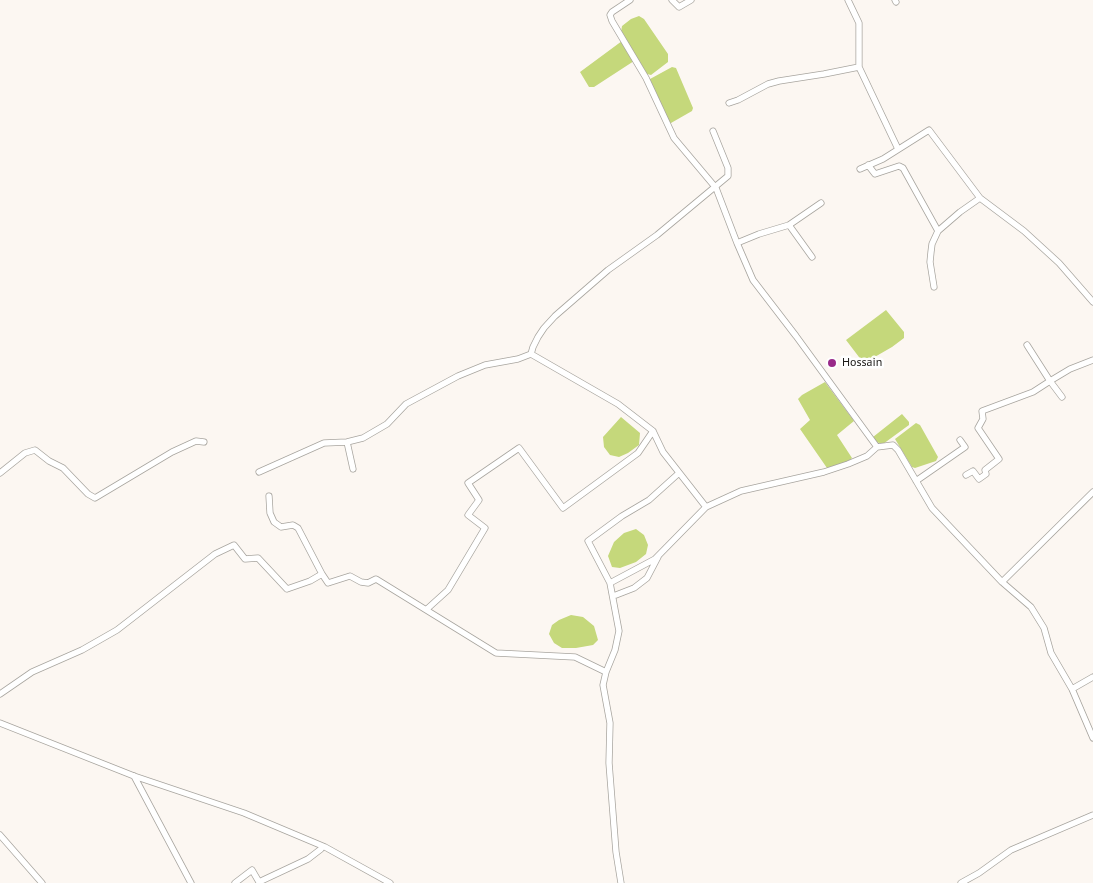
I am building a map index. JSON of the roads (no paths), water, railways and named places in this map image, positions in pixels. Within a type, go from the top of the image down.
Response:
[{"type":"street","points":[[630,0],[610,15],[646,78],[674,138],[716,188],[753,280],[877,447]]},
{"type":"street","points":[[672,0],[679,7],[691,0]]},
{"type":"street","points":[[848,0],[859,23],[859,67],[898,149]]},
{"type":"street","points":[[729,103],[768,84],[859,67]]},
{"type":"street","points":[[860,168],[883,159],[929,130],[980,198],[1024,231],[1060,263],[1093,302]]},
{"type":"street","points":[[531,354],[538,337],[555,316],[608,270],[657,235],[716,188],[728,176],[729,172],[713,131]]},
{"type":"street","points":[[868,165],[875,174],[899,166],[903,168],[938,231]]},
{"type":"street","points":[[934,286],[930,262],[932,244],[938,231],[980,198]]},
{"type":"street","points":[[737,243],[789,225],[821,203]]},
{"type":"street","points":[[789,225],[812,257]]},
{"type":"street","points":[[1027,345],[1062,397]]},
{"type":"street","points":[[259,472],[324,443],[347,442],[363,438],[387,424],[406,404],[458,376],[485,365],[504,362],[531,354],[618,404],[653,431],[659,440],[663,452],[706,506]]},
{"type":"street","points":[[966,475],[973,471],[979,479],[986,474],[985,470],[999,459],[978,428],[983,419],[982,411],[1033,392],[1070,369],[1093,360]]},
{"type":"street","points":[[427,609],[448,590],[485,528],[468,515],[479,500],[468,483],[519,448],[563,508],[638,453],[653,431]]},
{"type":"street","points":[[916,481],[965,446],[960,440]]},
{"type":"street","points":[[0,473],[10,467],[25,453],[35,450],[49,461],[63,468],[88,494],[95,498],[172,452],[196,441],[204,442]]},
{"type":"street","points":[[347,442],[353,469]]},
{"type":"street","points":[[610,582],[655,559],[706,506],[741,491],[824,472],[867,456],[877,447],[893,445],[898,450],[932,508],[1002,582],[1031,607],[1044,628],[1051,653],[1072,689],[1093,738]]},
{"type":"street","points":[[622,883],[616,852],[609,763],[610,723],[603,685],[615,650],[619,631],[610,582],[588,541],[622,516],[649,500],[680,473]]},
{"type":"street","points":[[1002,582],[1093,492]]},
{"type":"street","points":[[269,496],[270,513],[274,522],[281,527],[293,526],[298,528],[328,583],[350,576],[360,582],[368,583],[376,579],[496,653],[575,657],[606,672]]},
{"type":"street","points":[[0,692],[32,672],[82,650],[116,630],[215,554],[234,545],[245,559],[258,558],[287,589],[310,581],[322,574]]},
{"type":"street","points":[[616,596],[634,588],[647,578],[659,555]]},
{"type":"street","points":[[1072,689],[1093,677]]},
{"type":"street","points":[[0,723],[134,776],[244,813],[325,847],[390,883]]},
{"type":"street","points":[[134,776],[191,883]]},
{"type":"street","points":[[961,883],[979,873],[1011,850],[1093,815]]},
{"type":"street","points":[[0,835],[42,883]]},
{"type":"street","points":[[234,883],[252,870],[259,882],[308,859],[321,849]]},
{"type":"place","name":"Hossain","points":[[832,363]]}]
